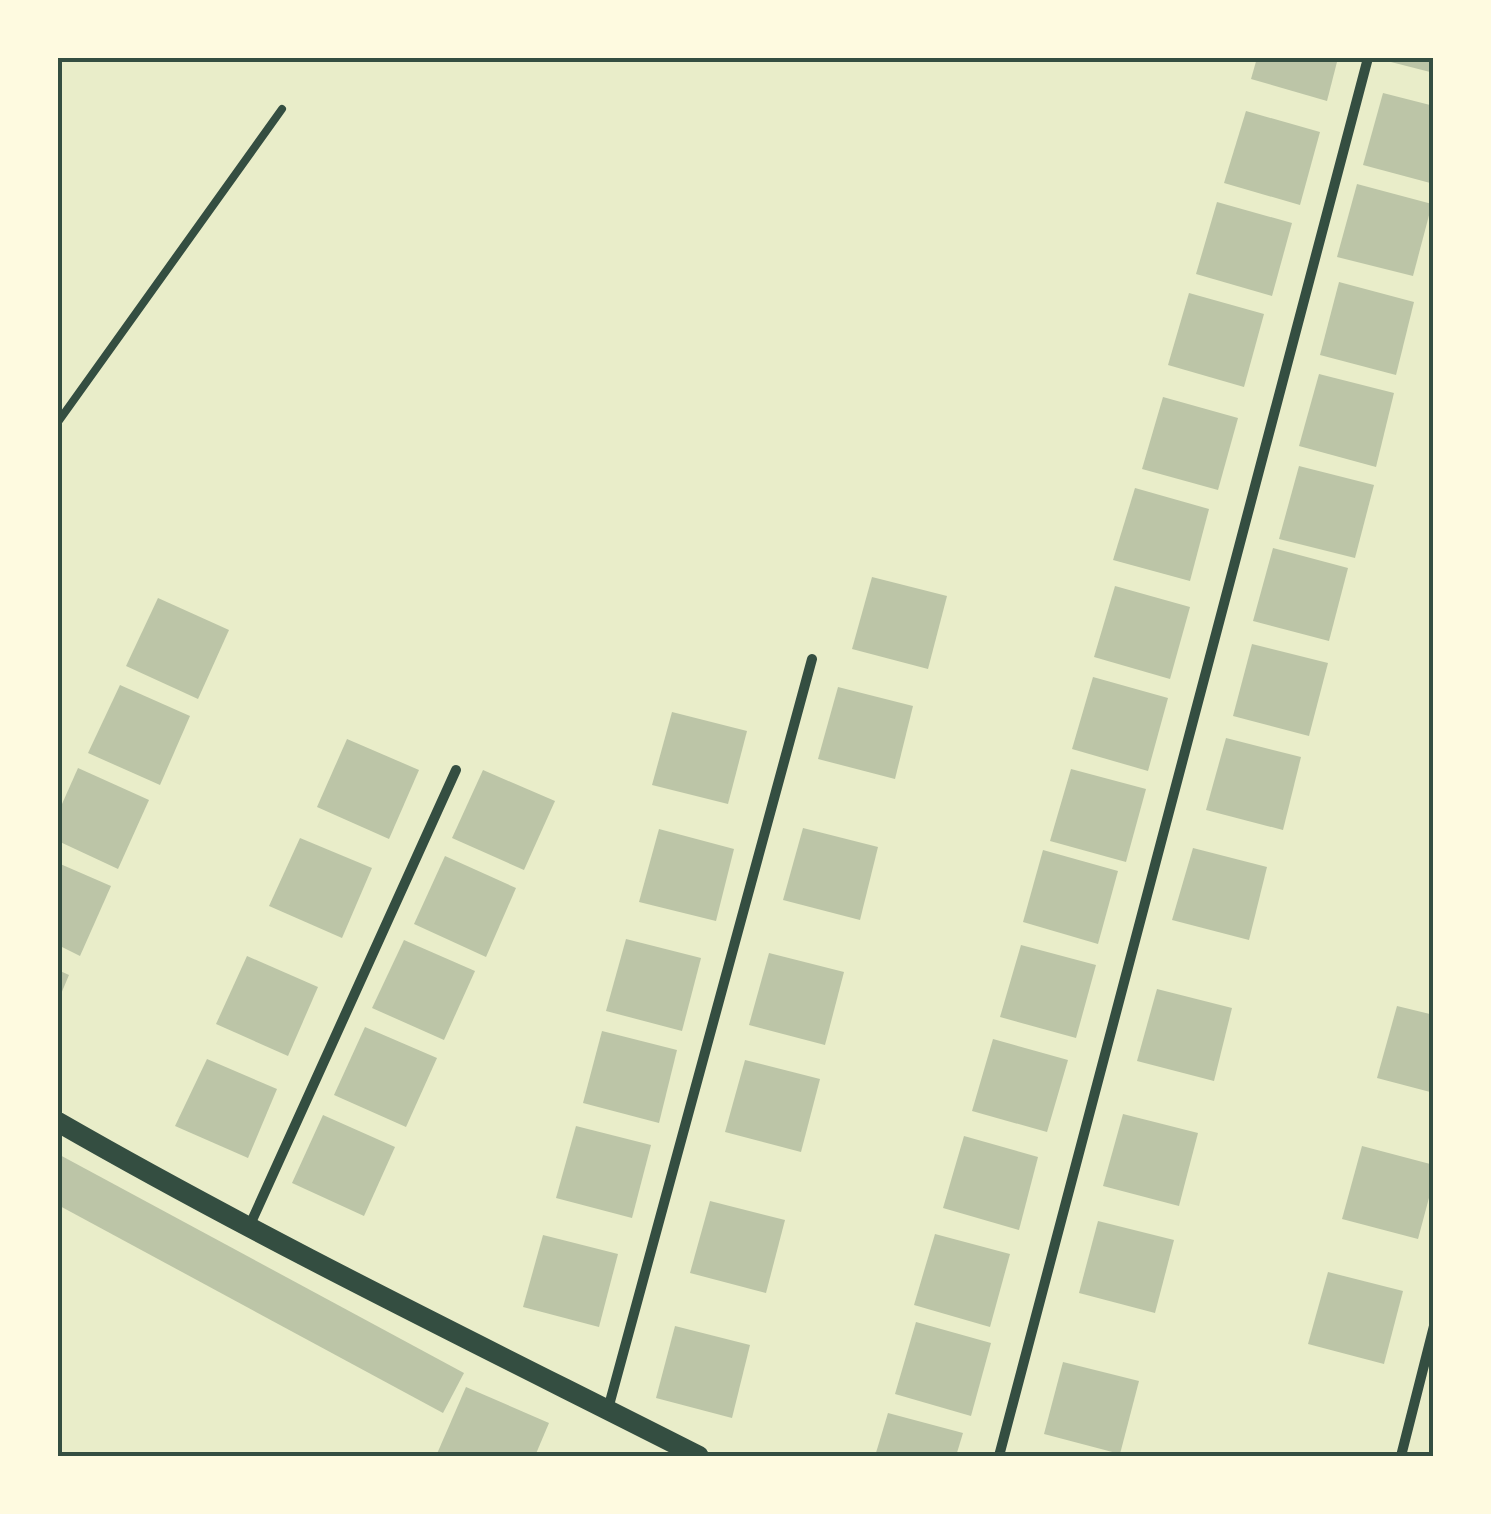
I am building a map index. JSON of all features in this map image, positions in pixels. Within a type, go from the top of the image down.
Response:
[{"type":"main road","points":[[58,1122],[248,1228],[699,1456]]},
{"type":"street","points":[[1000,1456],[1368,58]]},
{"type":"street","points":[[608,1410],[812,660]]},
{"type":"street","points":[[248,1228],[456,770]]},
{"type":"street","points":[[1401,1456],[1434,1326]]},
{"type":"lane","points":[[58,422],[282,109]]},
{"type":"building","points":[[1257,58],[1338,58],[1327,101],[1251,79]]},
{"type":"building","points":[[1434,58],[1434,73],[1387,61]]},
{"type":"building","points":[[1383,93],[1434,106],[1434,184],[1363,165]]},
{"type":"building","points":[[1246,111],[1320,132],[1300,205],[1224,183]]},
{"type":"building","points":[[1357,184],[1432,204],[1413,276],[1337,257]]},
{"type":"building","points":[[1217,202],[1292,223],[1272,296],[1196,274]]},
{"type":"building","points":[[1339,282],[1414,302],[1396,375],[1320,355]]},
{"type":"building","points":[[1189,293],[1264,314],[1244,387],[1168,365]]},
{"type":"building","points":[[1319,374],[1394,393],[1376,467],[1299,446]]},
{"type":"building","points":[[1163,397],[1238,418],[1218,490],[1142,469]]},
{"type":"building","points":[[1299,466],[1374,485],[1355,558],[1279,539]]},
{"type":"building","points":[[1135,488],[1209,509],[1190,581],[1113,560]]},
{"type":"building","points":[[1273,548],[1348,568],[1329,641],[1253,621]]},
{"type":"building","points":[[872,577],[947,596],[928,669],[852,649]]},
{"type":"building","points":[[1115,586],[1190,607],[1170,679],[1094,657]]},
{"type":"building","points":[[158,598],[229,630],[198,699],[126,666]]},
{"type":"building","points":[[1252,644],[1328,663],[1309,736],[1233,716]]},
{"type":"building","points":[[1093,677],[1168,698],[1148,771],[1072,749]]},
{"type":"building","points":[[120,685],[190,716],[160,785],[88,753]]},
{"type":"building","points":[[838,687],[913,706],[895,779],[818,759]]},
{"type":"building","points":[[672,712],[747,731],[728,804],[652,785]]},
{"type":"building","points":[[1226,738],[1301,757],[1283,830],[1206,810]]},
{"type":"building","points":[[347,739],[419,770],[389,839],[317,807]]},
{"type":"building","points":[[78,768],[149,800],[118,869],[58,841],[58,813]]},
{"type":"building","points":[[1071,769],[1146,789],[1126,862],[1050,841]]},
{"type":"building","points":[[483,770],[555,801],[524,870],[452,838]]},
{"type":"building","points":[[803,828],[878,847],[860,920],[783,900]]},
{"type":"building","points":[[659,829],[734,849],[716,921],[639,902]]},
{"type":"building","points":[[300,838],[372,868],[342,938],[269,906]]},
{"type":"building","points":[[1193,848],[1267,867],[1249,940],[1172,920]]},
{"type":"building","points":[[1043,850],[1118,871],[1098,944],[1023,922]]},
{"type":"building","points":[[445,856],[516,888],[486,957],[414,924]]},
{"type":"building","points":[[58,863],[111,886],[80,956],[58,945]]},
{"type":"building","points":[[626,939],[701,958],[682,1031],[606,1011]]},
{"type":"building","points":[[404,940],[475,971],[444,1040],[372,1008]]},
{"type":"building","points":[[1021,945],[1096,965],[1076,1038],[1000,1017]]},
{"type":"building","points":[[769,953],[844,972],[825,1045],[749,1025]]},
{"type":"building","points":[[247,956],[318,987],[288,1056],[216,1024]]},
{"type":"building","points":[[58,970],[69,975],[58,1001]]},
{"type":"building","points":[[1157,989],[1232,1008],[1214,1081],[1137,1061]]},
{"type":"building","points":[[1397,1006],[1434,1015],[1434,1093],[1377,1078]]},
{"type":"building","points":[[365,1027],[437,1058],[406,1127],[334,1095]]},
{"type":"building","points":[[602,1031],[677,1050],[659,1123],[583,1103]]},
{"type":"building","points":[[993,1039],[1068,1060],[1047,1132],[972,1111]]},
{"type":"building","points":[[207,1059],[277,1089],[248,1158],[175,1126]]},
{"type":"building","points":[[745,1060],[820,1079],[801,1152],[725,1132]]},
{"type":"building","points":[[1123,1114],[1198,1133],[1179,1206],[1103,1186]]},
{"type":"building","points":[[323,1115],[395,1147],[364,1216],[292,1183]]},
{"type":"building","points":[[576,1126],[651,1145],[632,1218],[556,1198]]},
{"type":"building","points":[[964,1136],[1038,1157],[1019,1230],[943,1208]]},
{"type":"building","points":[[1362,1146],[1434,1165],[1418,1239],[1342,1219]]},
{"type":"building","points":[[58,1154],[464,1373],[443,1413],[58,1205]]},
{"type":"building","points":[[710,1201],[785,1220],[766,1293],[690,1273]]},
{"type":"building","points":[[1098,1221],[1174,1240],[1155,1313],[1079,1293]]},
{"type":"building","points":[[935,1234],[1010,1254],[990,1327],[914,1305]]},
{"type":"building","points":[[543,1235],[618,1254],[599,1327],[523,1307]]},
{"type":"building","points":[[1328,1272],[1403,1291],[1384,1364],[1308,1344]]},
{"type":"building","points":[[916,1322],[991,1343],[971,1416],[895,1394]]},
{"type":"building","points":[[675,1326],[750,1345],[732,1418],[656,1398]]},
{"type":"building","points":[[1063,1362],[1139,1381],[1120,1454],[1044,1434]]},
{"type":"building","points":[[466,1387],[549,1423],[535,1456],[436,1456]]},
{"type":"building","points":[[888,1413],[963,1433],[956,1456],[875,1456]]}]
